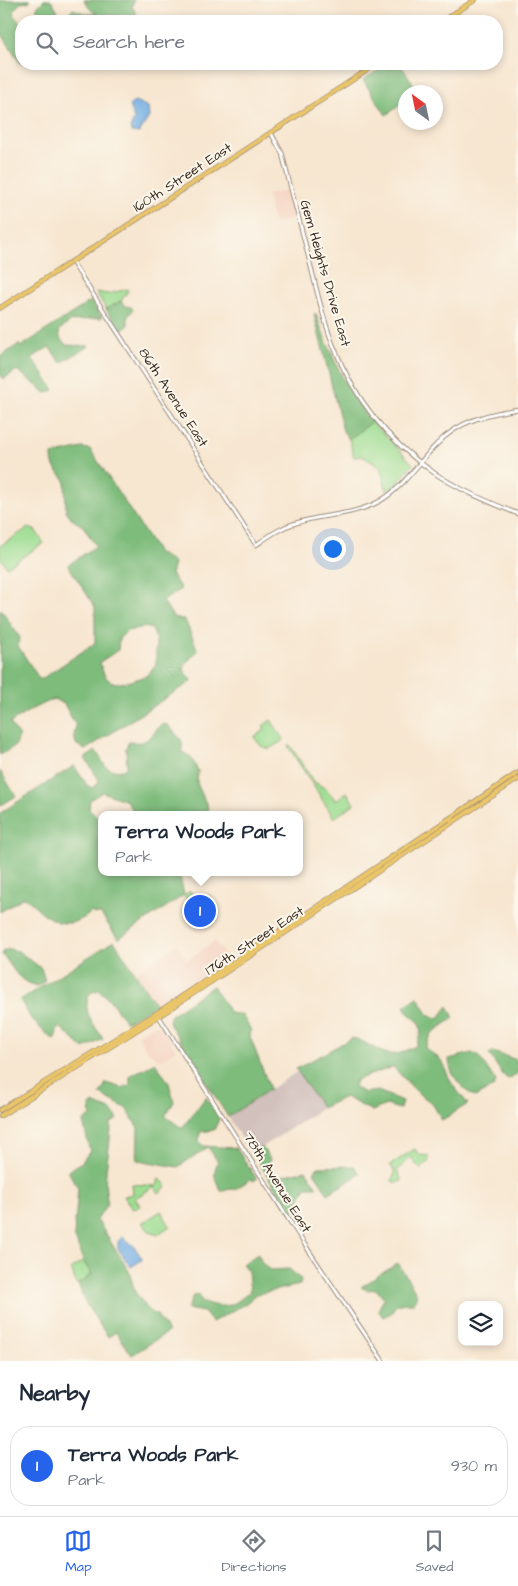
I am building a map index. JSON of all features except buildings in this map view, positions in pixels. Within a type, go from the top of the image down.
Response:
[{"type":"main road","points":[[451,15],[475,0]]},
{"type":"main road","name":"160th Street East","points":[[0,308],[368,70]]},
{"type":"main road","name":"176th Street East","points":[[0,1116],[319,911],[405,852],[507,786],[518,776]]},
{"type":"main road","name":"176th Street East","points":[[0,1110],[158,1014],[350,883],[438,825],[518,776]]},
{"type":"main road","points":[[405,852],[435,830],[438,825]]},
{"type":"main road","points":[[319,911],[318,908],[348,888],[350,883]]},
{"type":"main road","points":[[269,943],[300,918]]},
{"type":"main road","points":[[56,1081],[56,1078],[64,1072]]},
{"type":"street","name":"Gem Heights Drive East","points":[[271,133],[282,153],[326,326],[339,360],[353,387],[371,413],[394,440],[421,463],[470,493],[518,514]]},
{"type":"street","name":"86th Avenue East","points":[[72,262],[256,545],[282,528],[296,522],[352,512],[372,504],[396,490],[421,463]]},
{"type":"street","points":[[421,463],[440,441],[467,422],[488,415],[518,409]]},
{"type":"street","name":"78th Avenue East","points":[[158,1014],[305,1245],[383,1361]]},
{"type":"shaded area","points":[[288,190],[294,218],[274,223],[267,195]]},
{"type":"shaded area","points":[[215,941],[229,961],[158,1008],[135,973],[177,945],[187,960]]},
{"type":"shaded area","points":[[154,1025],[161,1026],[176,1050],[161,1060],[148,1052],[137,1035]]},
{"type":"shaded area","points":[[298,1071],[322,1108],[252,1154],[228,1117]]},
{"type":"green space","points":[[0,0],[30,0],[29,2],[20,3],[14,10],[15,55],[0,31]]},
{"type":"green space","points":[[44,0],[51,0],[58,12],[54,15],[36,15],[37,7]]},
{"type":"green space","points":[[84,0],[134,0],[132,6],[136,15],[68,15],[73,9],[87,14],[97,13],[91,10]]},
{"type":"green space","points":[[379,70],[404,70],[414,85],[398,85],[398,107],[386,115],[363,80]]},
{"type":"green space","points":[[127,289],[128,291],[121,301],[106,309],[96,292],[108,294]]},
{"type":"green space","points":[[91,301],[102,318],[72,321],[59,330],[60,338],[66,345],[89,346],[61,363],[49,347],[32,358],[54,390],[46,393],[17,370],[4,379],[0,374],[0,357],[19,344],[20,347],[22,346]]},
{"type":"green space","points":[[121,301],[125,306],[131,307],[133,310],[128,316],[128,326],[120,331],[106,309]]},
{"type":"green space","points":[[314,314],[316,314],[333,357],[347,385],[372,422],[349,439],[343,431]]},
{"type":"green space","points":[[372,422],[413,464],[397,484],[387,491],[380,467],[362,456],[354,457],[349,439]]},
{"type":"green space","points":[[82,448],[90,449],[158,553],[174,564],[171,574],[181,589],[163,601],[173,617],[185,620],[198,651],[184,665],[184,670],[192,681],[85,750],[76,744],[74,735],[76,726],[64,704],[54,699],[32,709],[10,723],[19,737],[15,746],[0,755],[0,610],[20,638],[18,646],[40,680],[95,643],[95,607],[68,565],[96,546],[83,526],[73,520],[66,511],[65,480],[54,466],[52,455]],"holes":[[[145,627],[152,629],[156,639],[156,664],[149,673],[144,677],[131,681],[119,683],[110,681],[104,674],[100,662],[118,650],[119,639],[127,631]]]},
{"type":"green space","points":[[28,528],[35,530],[44,543],[7,567],[0,557],[0,546]]},
{"type":"green space","points":[[271,720],[284,740],[269,749],[261,746],[254,737],[265,730],[263,726]]},
{"type":"green space","points":[[161,724],[168,725],[182,741],[182,752],[191,757],[198,771],[197,783],[208,808],[207,811],[133,811],[127,801],[102,792],[90,800],[89,808],[98,818],[98,876],[180,876],[184,895],[118,939],[101,914],[91,912],[74,922],[59,922],[47,916],[24,897],[0,912],[0,813],[74,766],[87,785],[92,788],[98,784],[99,780],[85,758],[96,751],[109,769],[123,770],[127,766],[126,748],[129,741],[140,742],[151,736]]},
{"type":"green space","points":[[290,745],[313,781],[326,789],[336,800],[347,792],[354,804],[334,818],[288,746]]},
{"type":"green space","points":[[0,771],[16,796],[0,806]]},
{"type":"green space","points":[[190,891],[195,897],[201,899],[208,895],[212,900],[203,907],[208,915],[217,917],[204,924],[184,895]]},
{"type":"green space","points":[[114,941],[156,1005],[126,1022],[109,999],[99,990],[90,993],[87,1006],[89,1017],[103,1039],[84,1049],[59,1026],[55,1038],[51,1038],[32,1020],[20,1000]]},
{"type":"green space","points":[[9,949],[18,951],[41,968],[45,981],[37,986],[24,981],[13,970],[2,954],[3,951]]},
{"type":"green space","points":[[213,986],[230,1013],[242,1015],[251,1030],[249,1034],[270,1089],[228,1117],[169,1021],[171,1015]]},
{"type":"green space","points":[[418,997],[428,1014],[438,1019],[448,1006],[454,1018],[432,1033],[425,1048],[441,1060],[452,1084],[468,1104],[442,1120],[432,1103],[418,1093],[393,1067],[356,1080],[354,1087],[364,1093],[378,1091],[402,1101],[400,1109],[386,1105],[372,1111],[345,1097],[322,1108],[296,1069],[352,1038],[391,1054],[416,1046],[421,1032],[419,1022],[408,1013],[404,1006]]},
{"type":"green space","points":[[493,1052],[517,1060],[518,1073],[508,1079],[503,1075],[489,1054]]},
{"type":"green space","points":[[472,1053],[479,1057],[496,1081],[494,1086],[475,1097],[457,1081],[451,1070],[449,1059]]},
{"type":"green space","points":[[155,1062],[169,1083],[174,1102],[165,1116],[182,1128],[206,1097],[219,1119],[214,1130],[200,1132],[199,1141],[203,1146],[236,1148],[257,1179],[253,1181],[251,1179],[235,1189],[221,1190],[215,1176],[218,1162],[208,1147],[178,1167],[137,1160],[138,1128],[127,1109],[100,1094],[106,1083],[122,1088],[130,1085],[130,1075]]},
{"type":"green space","points":[[93,1103],[112,1111],[118,1119],[111,1123],[106,1173],[108,1203],[97,1220],[129,1271],[135,1292],[150,1312],[157,1315],[168,1332],[132,1355],[116,1332],[108,1337],[86,1304],[78,1284],[92,1274],[83,1261],[74,1235],[78,1188],[68,1171],[82,1162],[90,1151],[83,1122],[91,1116],[90,1106]]},
{"type":"green space","points":[[262,1147],[270,1159],[269,1166],[273,1178],[306,1170],[317,1187],[306,1187],[292,1212],[290,1212],[253,1153]]},
{"type":"green space","points":[[415,1149],[419,1155],[428,1156],[429,1161],[421,1169],[411,1157],[397,1170],[402,1181],[396,1183],[392,1181],[395,1172],[390,1165]]},
{"type":"green space","points":[[354,1166],[360,1174],[328,1194],[314,1172],[318,1167]]},
{"type":"green space","points":[[159,1179],[166,1184],[165,1188],[159,1193],[154,1187],[135,1198],[140,1206],[135,1209],[131,1208],[124,1196],[133,1194],[132,1184],[156,1186]]},
{"type":"green space","points":[[161,1211],[170,1226],[157,1235],[150,1232],[142,1223]]},
{"type":"green space","points":[[258,1254],[262,1263],[270,1270],[289,1269],[301,1279],[300,1285],[257,1294],[245,1304],[212,1322],[204,1312],[187,1309],[193,1296],[199,1294],[202,1302],[217,1306],[228,1306],[244,1297],[250,1291],[248,1271],[242,1264]]},
{"type":"green space","points":[[83,1261],[92,1275],[77,1285],[71,1269]]},
{"type":"green space","points":[[398,1263],[417,1294],[414,1303],[396,1305],[391,1313],[383,1317],[378,1310],[384,1299],[376,1289],[367,1290],[361,1287]]},
{"type":"water","points":[[135,101],[148,107],[149,117],[139,133],[131,132],[130,128],[134,119],[129,106]]},
{"type":"water","points":[[123,1237],[133,1245],[142,1258],[142,1260],[131,1267],[118,1249],[118,1241]]},
{"type":"place","name":"Terra Woods Park","points":[[200,911]]}]
